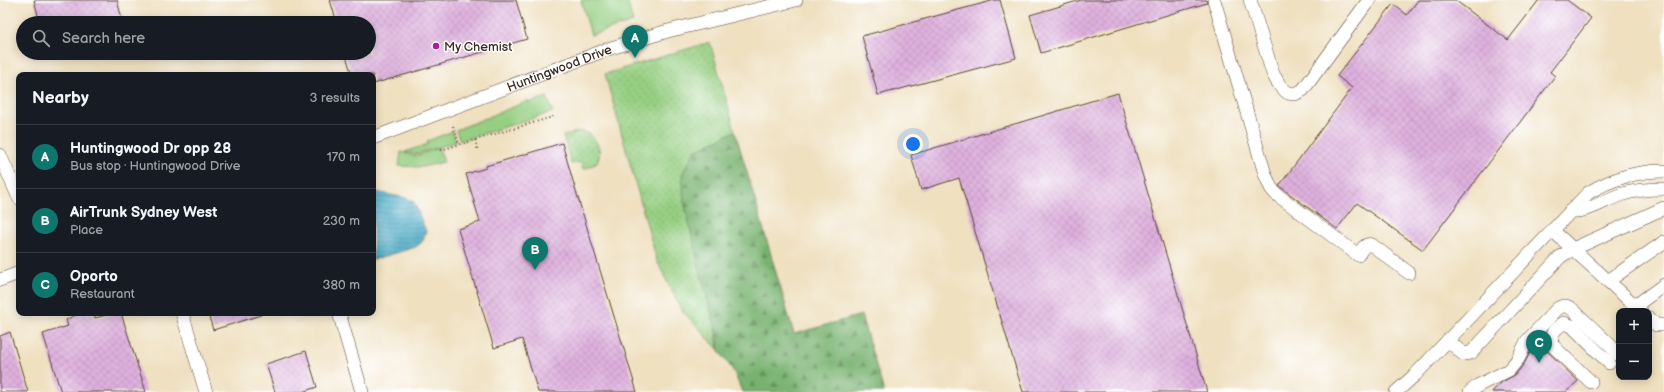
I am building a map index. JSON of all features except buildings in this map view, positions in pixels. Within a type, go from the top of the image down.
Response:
[{"type":"street","name":"Huntingwood Drive","points":[[376,137],[611,48],[668,31],[796,0]]},
{"type":"street","points":[[1214,0],[1265,174],[1271,188],[1276,194],[1358,255],[1364,246],[1368,244],[1372,245],[1409,273]]},
{"type":"street","points":[[1250,0],[1273,74],[1280,86],[1288,93],[1295,94],[1303,90],[1369,0]]},
{"type":"street","points":[[0,155],[16,191]]},
{"type":"street","points":[[1396,392],[1448,340],[1588,193],[1603,184],[1639,173],[1664,171]]},
{"type":"street","points":[[1570,211],[1582,212],[1621,195],[1640,190],[1664,189]]},
{"type":"street","points":[[1448,340],[1463,354],[1471,354],[1560,257],[1573,249],[1664,208]]},
{"type":"street","points":[[1552,230],[1638,308],[1664,285]]},
{"type":"street","points":[[1608,281],[1664,242]]},
{"type":"street","points":[[0,280],[16,274]]},
{"type":"street","points":[[1470,392],[1479,385],[1509,370],[1518,359],[1528,341],[1556,308],[1565,305],[1572,309],[1610,345],[1613,358],[1572,326],[1564,323],[1553,333],[1551,338],[1553,346],[1591,382]]},
{"type":"street","points":[[183,316],[206,392]]},
{"type":"street","points":[[340,316],[362,392]]},
{"type":"street","points":[[1652,321],[1656,324],[1664,325]]},
{"type":"path","points":[[441,150],[556,116]]},
{"type":"path","points":[[453,126],[459,144]]},
{"type":"path","points":[[475,140],[478,151]]},
{"type":"green space","points":[[581,0],[627,0],[633,22],[591,35]]},
{"type":"green space","points":[[710,42],[735,131],[695,151],[718,349],[680,308],[657,261],[605,74]]},
{"type":"green space","points":[[547,97],[553,112],[460,141],[456,130],[528,101],[529,103]]},
{"type":"green space","points":[[453,131],[456,142],[415,154],[405,152],[428,144],[427,141]]},
{"type":"green space","points":[[580,131],[590,135],[594,139],[599,149],[598,159],[595,164],[583,169],[581,162],[571,164],[563,136]]},
{"type":"green space","points":[[735,131],[794,334],[861,315],[884,392],[742,392],[734,372],[718,349],[718,337],[701,275],[684,202],[682,174],[695,151]]},
{"type":"green space","points":[[439,148],[444,162],[422,167],[399,166],[401,152],[415,156]]},
{"type":"water","points":[[376,192],[407,198],[414,202],[426,231],[423,241],[416,247],[376,259]]},
{"type":"place","name":"My Chemist","points":[[436,46]]},
{"type":"place","name":"Huntingwood Dr opp 28","points":[[635,58]]},
{"type":"place","name":"AirTrunk Sydney West","points":[[535,270]]},
{"type":"place","name":"Oporto","points":[[1539,363]]}]
